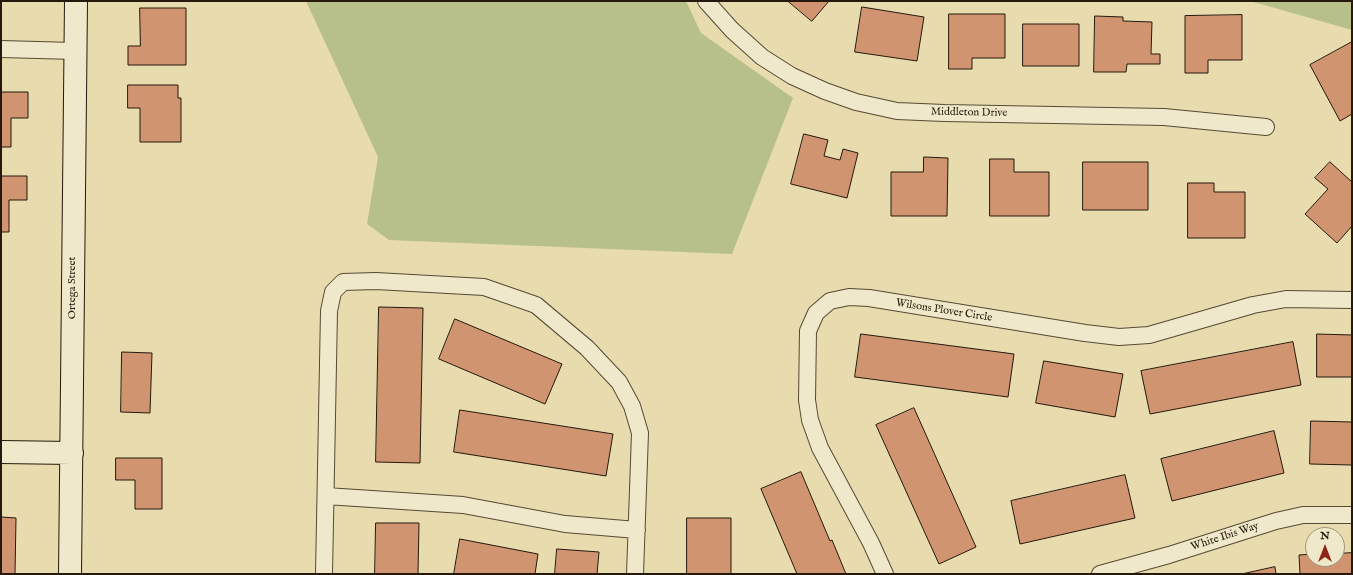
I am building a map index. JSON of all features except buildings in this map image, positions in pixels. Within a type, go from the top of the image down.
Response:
[{"type":"street","name":"Ortega Street","points":[[70,574],[76,1]]},
{"type":"street","name":"Middleton Drive","points":[[706,1],[732,30],[762,57],[792,76],[825,91],[856,102],[897,111],[1164,117],[1266,127]]},
{"type":"street","points":[[1,49],[75,51]]},
{"type":"street","points":[[324,574],[329,312],[333,292],[343,282],[370,281],[484,287],[536,306],[587,348],[620,382],[632,406],[640,433],[635,574]]},
{"type":"street","name":"Wilsons Plover Circle","points":[[885,574],[871,543],[820,448],[810,420],[807,400],[808,331],[816,313],[830,301],[849,297],[869,298],[1085,333],[1119,337],[1149,335],[1253,305],[1286,299],[1352,300]]},
{"type":"street","points":[[1,452],[72,454]]},
{"type":"street","points":[[326,496],[463,505],[565,524],[637,530]]},
{"type":"street","name":"White Ibis Way","points":[[1100,574],[1169,555],[1276,521],[1303,515],[1352,515]]},
{"type":"green space","points":[[306,1],[686,1],[701,33],[793,98],[732,254],[389,240],[367,224],[378,157]]},
{"type":"green space","points":[[1250,1],[1352,1],[1352,30]]}]
